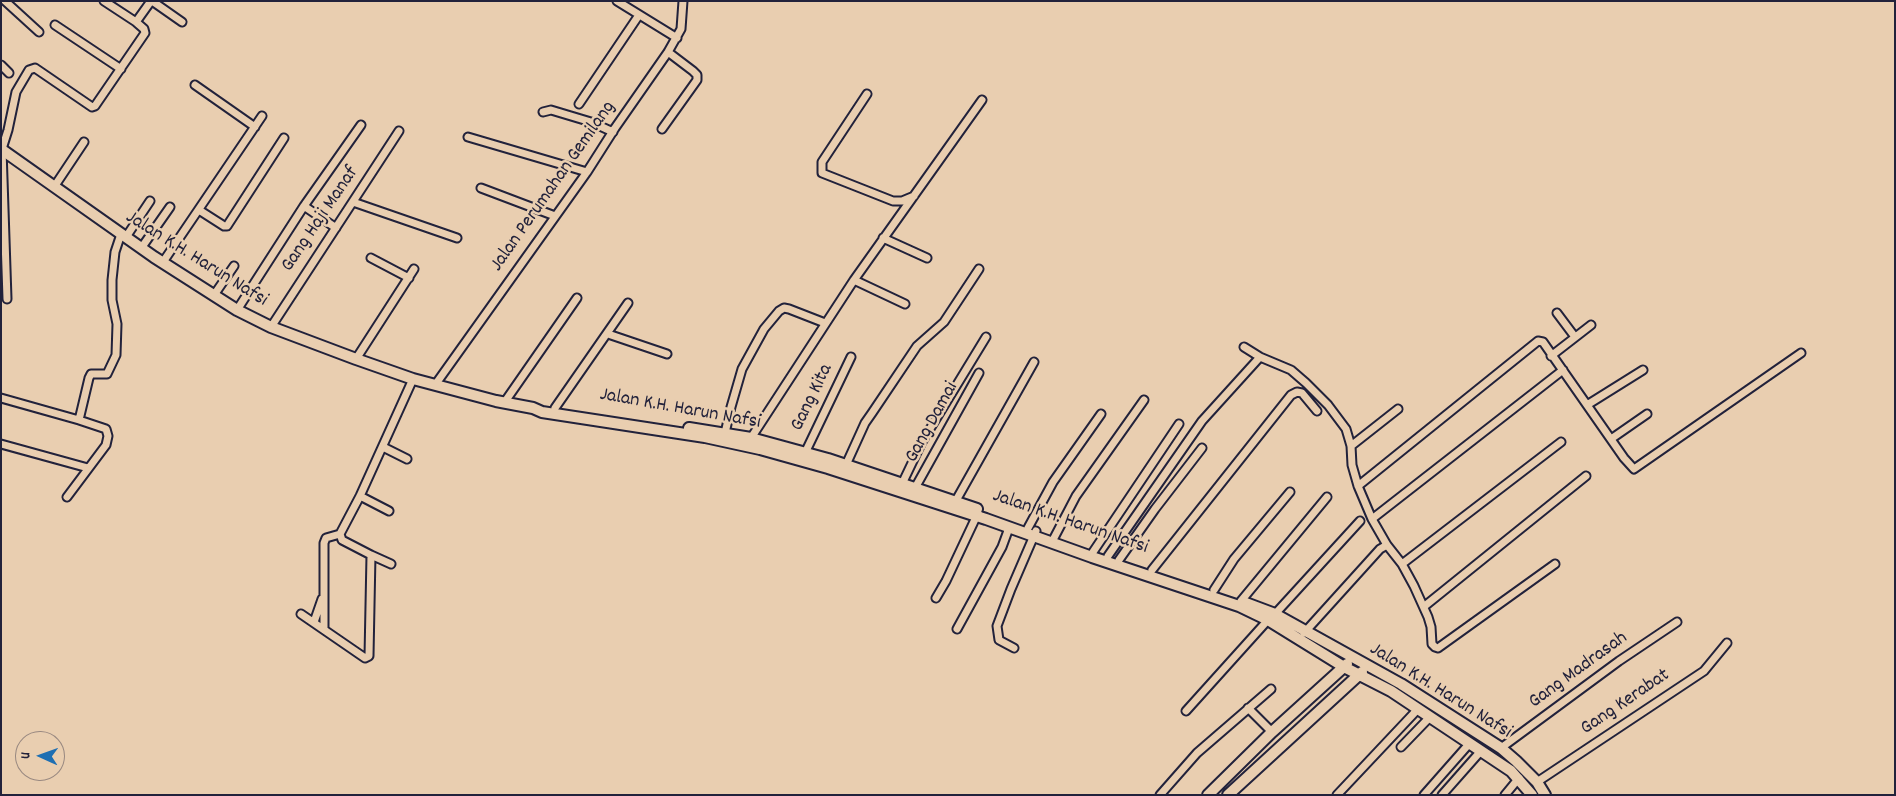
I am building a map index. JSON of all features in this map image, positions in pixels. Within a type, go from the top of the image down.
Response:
[{"type":"main road","name":"Jalan K.H. Harun Nafsi","points":[[2,149],[163,262],[237,310],[271,326],[413,378],[504,403],[532,408],[555,408],[706,434],[760,449],[845,468]]},
{"type":"main road","name":"Jalan K.H. Harun Nafsi","points":[[532,408],[542,412],[706,434],[725,433],[805,452],[845,468],[1271,617]]},
{"type":"main road","name":"Jalan K.H. Harun Nafsi","points":[[901,487],[916,488],[954,505]]},
{"type":"main road","name":"Jalan K.H. Harun Nafsi","points":[[978,513],[1009,528],[1054,538],[1108,556],[1118,562],[1152,570],[1214,590],[1241,601],[1302,635],[1353,658],[1401,684],[1501,748],[1536,782],[1545,795]]},
{"type":"main road","name":"Jalan K.H. Harun Nafsi","points":[[1302,635],[1344,667],[1391,691],[1511,771],[1532,795]]},
{"type":"main road","points":[[1208,795],[1272,732],[1353,658]]},
{"type":"main road","points":[[1228,795],[1368,666]]},
{"type":"street","points":[[5,1],[39,32]]},
{"type":"street","points":[[7,299],[2,149],[16,92],[29,70],[38,69],[94,107],[144,35],[144,29],[136,22],[104,1]]},
{"type":"street","points":[[136,22],[152,1],[182,22]]},
{"type":"street","points":[[617,1],[677,38]]},
{"type":"street","name":"Jalan Perumahan Gemilang","points":[[435,384],[588,172],[615,128],[668,52],[677,38],[683,22],[683,1]]},
{"type":"street","points":[[579,104],[639,15]]},
{"type":"street","points":[[55,25],[121,69]]},
{"type":"street","points":[[662,129],[697,80],[697,75],[693,71],[668,52]]},
{"type":"street","points":[[1,65],[9,73]]},
{"type":"street","points":[[195,85],[255,127]]},
{"type":"street","points":[[867,94],[822,162],[822,173],[894,201],[902,201],[914,196]]},
{"type":"street","points":[[751,438],[854,280],[982,100]]},
{"type":"street","points":[[543,112],[552,110],[615,128]]},
{"type":"street","points":[[163,262],[262,116]]},
{"type":"street","points":[[237,310],[304,206],[361,125]]},
{"type":"street","name":"Gang Haji Manaf","points":[[271,326],[399,131]]},
{"type":"street","points":[[468,137],[588,172]]},
{"type":"street","points":[[199,210],[226,226],[284,138]]},
{"type":"street","points":[[54,187],[84,142]]},
{"type":"street","points":[[481,188],[555,216]]},
{"type":"street","points":[[79,420],[88,378],[91,374],[107,374],[116,355],[117,324],[112,300],[114,259],[124,235],[150,201]]},
{"type":"street","points":[[353,202],[457,238]]},
{"type":"street","points":[[304,206],[336,228]]},
{"type":"street","points":[[142,247],[170,207]]},
{"type":"street","points":[[883,238],[927,258]]},
{"type":"street","points":[[371,258],[409,278]]},
{"type":"street","points":[[214,295],[234,266]]},
{"type":"street","points":[[356,358],[414,269]]},
{"type":"street","points":[[845,468],[872,413],[918,346],[944,322],[979,269]]},
{"type":"street","points":[[854,280],[905,304]]},
{"type":"street","points":[[504,403],[577,298]]},
{"type":"street","points":[[555,408],[628,303]]},
{"type":"street","points":[[725,433],[742,369],[764,330],[779,311],[784,308],[789,309],[825,323]]},
{"type":"street","points":[[1557,313],[1576,337]]},
{"type":"street","points":[[1552,356],[1591,325]]},
{"type":"street","points":[[608,334],[667,354]]},
{"type":"street","points":[[901,487],[922,442],[986,337]]},
{"type":"street","points":[[1358,486],[1538,341],[1543,342],[1632,468],[1637,468],[1801,353]]},
{"type":"street","points":[[1244,347],[1260,358],[1291,370],[1306,383],[1338,418],[1346,430],[1351,446],[1352,465],[1358,486],[1384,547],[1402,564],[1423,605],[1431,627],[1432,644],[1435,647],[1438,648],[1554,564]]},
{"type":"street","name":"Gang Kita","points":[[805,452],[851,358]]},
{"type":"street","points":[[1108,556],[1202,421],[1260,358]]},
{"type":"street","points":[[954,505],[1034,362]]},
{"type":"street","points":[[1372,519],[1563,370]]},
{"type":"street","points":[[1588,405],[1643,370]]},
{"type":"street","name":"Gang Damai","points":[[916,488],[979,373]]},
{"type":"street","points":[[391,564],[342,540],[340,534],[360,496],[413,378]]},
{"type":"street","points":[[1152,570],[1291,395],[1297,392],[1302,393],[1317,411]]},
{"type":"street","points":[[1,398],[99,426],[108,432],[106,445],[67,497]]},
{"type":"street","points":[[1054,538],[1076,496],[1144,400]]},
{"type":"street","points":[[1351,446],[1398,409]]},
{"type":"street","points":[[1014,648],[999,640],[997,626],[1053,482],[1101,414]]},
{"type":"street","points":[[1611,439],[1647,414]]},
{"type":"street","points":[[1093,552],[1179,424]]},
{"type":"street","points":[[1402,564],[1561,442]]},
{"type":"street","points":[[1,444],[88,468]]},
{"type":"street","points":[[382,447],[407,459]]},
{"type":"street","points":[[1118,562],[1155,509],[1202,448]]},
{"type":"street","points":[[1423,605],[1426,605],[1586,476]]},
{"type":"street","points":[[1214,590],[1234,559],[1290,492]]},
{"type":"street","points":[[360,496],[389,511]]},
{"type":"street","points":[[1241,601],[1327,497]]},
{"type":"street","points":[[936,598],[978,513]]},
{"type":"street","points":[[1186,711],[1360,521]]},
{"type":"street","points":[[957,629],[992,567],[1009,528]]},
{"type":"street","points":[[324,629],[324,543],[326,538],[340,534]]},
{"type":"street","points":[[1302,635],[1384,547]]},
{"type":"street","points":[[301,614],[364,658],[369,656],[371,555]]},
{"type":"street","points":[[314,622],[324,595]]},
{"type":"street","name":"Gang Madrasah","points":[[1501,748],[1619,661],[1677,622]]},
{"type":"street","name":"Gang Kerabat","points":[[1536,782],[1704,671],[1727,643]]},
{"type":"street","points":[[1160,795],[1197,753],[1271,689]]},
{"type":"street","points":[[1248,708],[1272,732]]},
{"type":"street","points":[[1337,795],[1418,709]]},
{"type":"street","points":[[1402,747],[1429,718]]},
{"type":"street","points":[[1424,795],[1469,744]]},
{"type":"street","points":[[1442,795],[1480,752]]},
{"type":"street","points":[[1505,795],[1519,778]]}]
